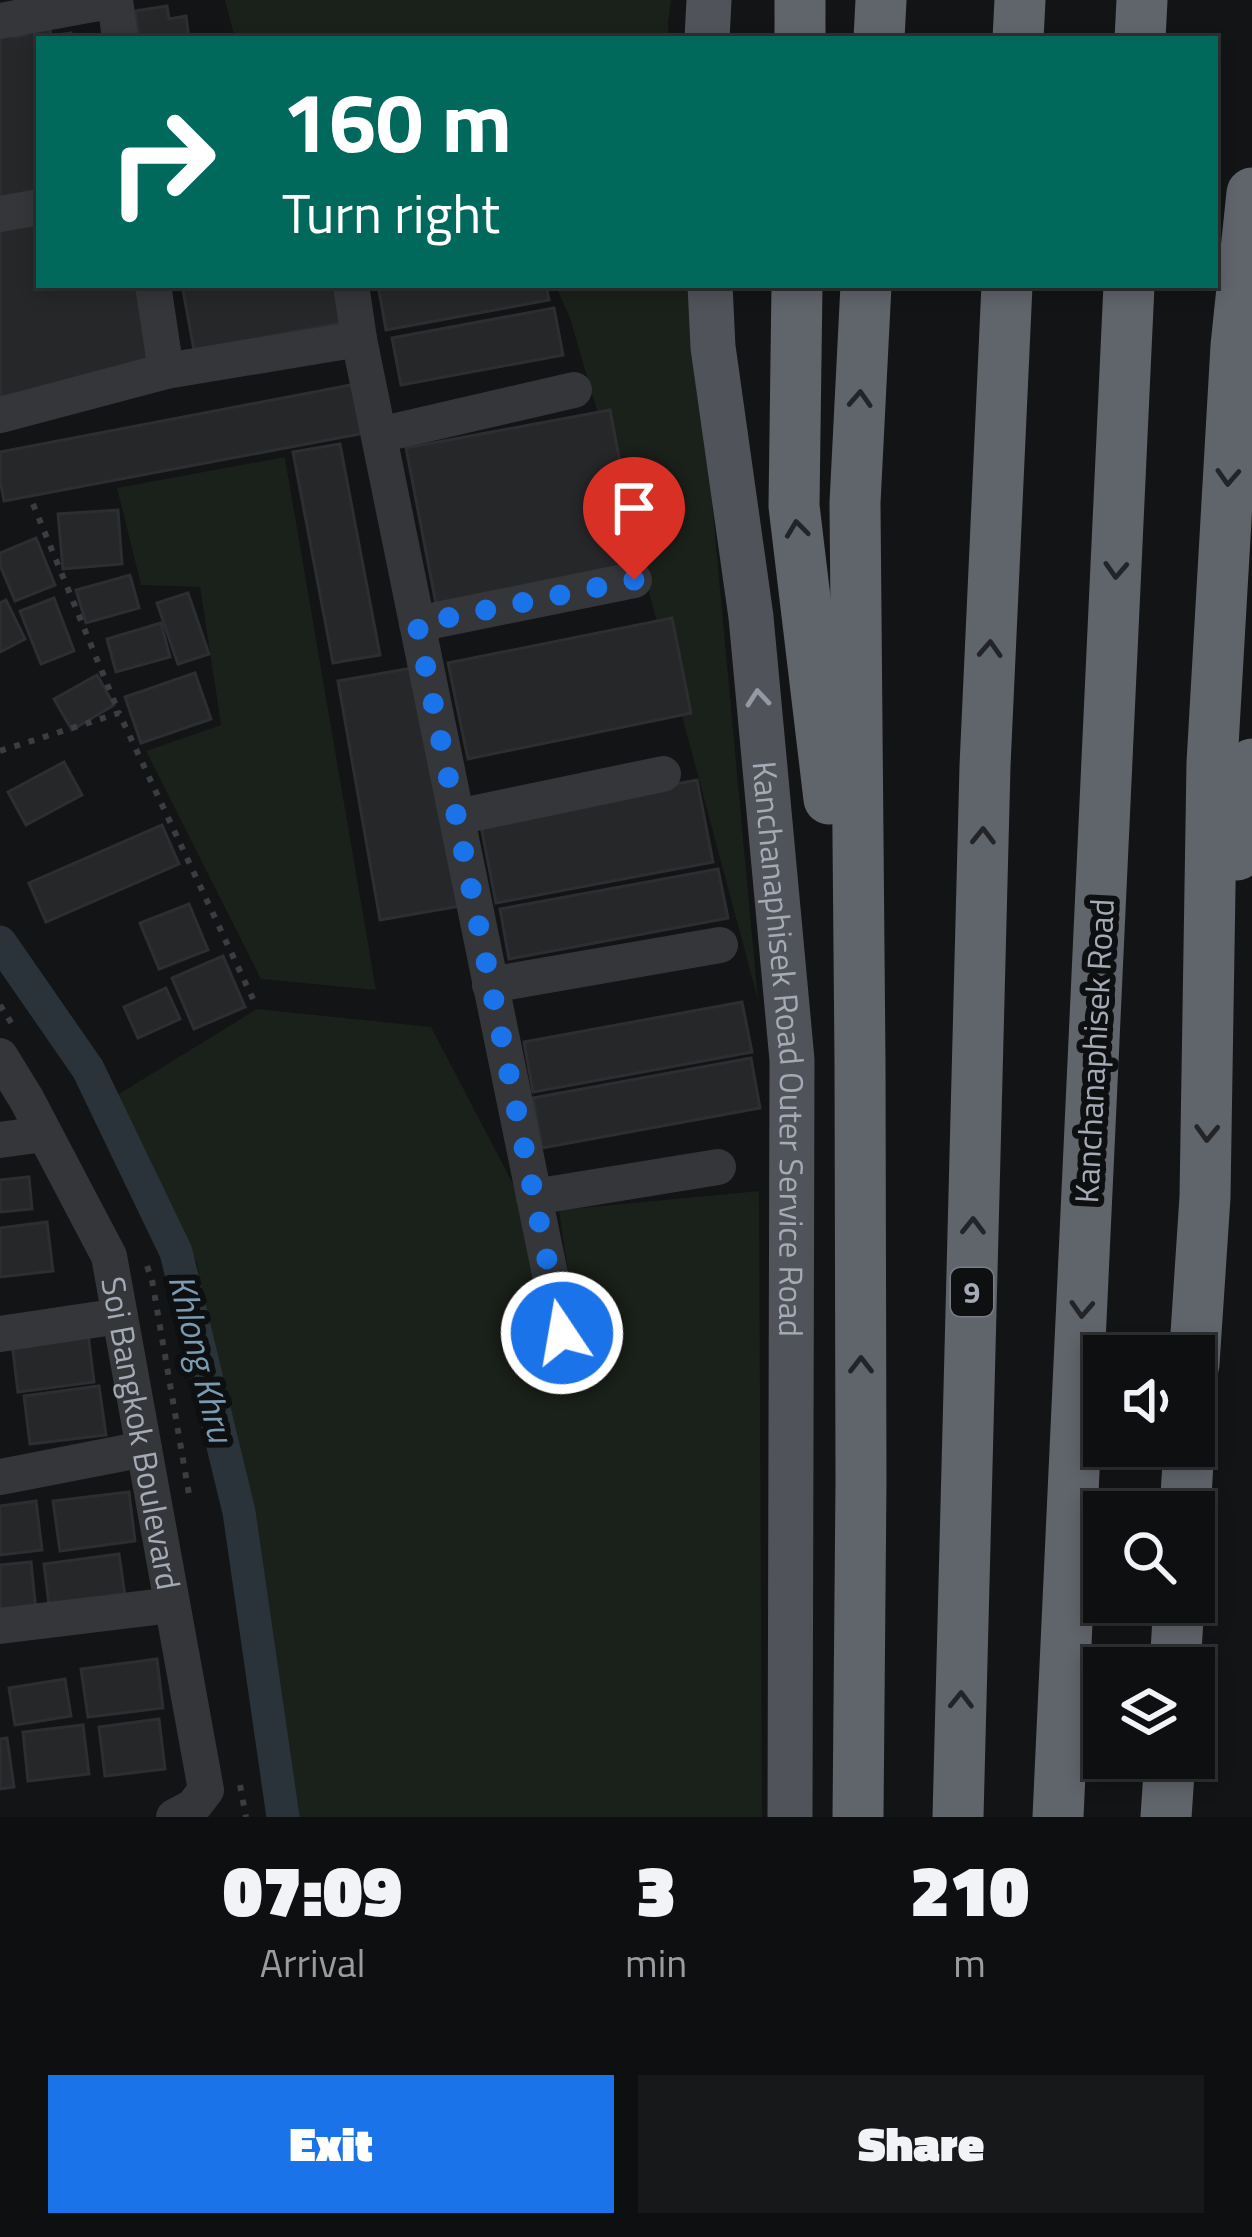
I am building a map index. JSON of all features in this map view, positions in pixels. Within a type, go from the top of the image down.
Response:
[{"type":"highway","points":[[800,0],[800,36]]},
{"type":"highway","points":[[879,36],[881,0]]},
{"type":"highway","points":[[1018,36],[1019,0]]},
{"type":"highway","points":[[1140,36],[1142,0]]},
{"type":"highway","points":[[1196,1335],[1205,1196],[1212,763],[1235,346],[1252,193]]},
{"type":"highway","points":[[797,288],[794,506],[860,1062]]},
{"type":"highway","points":[[858,1817],[861,1482],[855,503],[866,288]]},
{"type":"highway","name":"9","points":[[958,1817],[985,766],[1007,288]]},
{"type":"highway","name":"Kanchanaphisek Road","points":[[1058,1817],[1129,288]]},
{"type":"highway","points":[[1210,1016],[1252,764]]},
{"type":"highway","points":[[1166,1817],[1169,1779]]},
{"type":"main road","points":[[707,36],[709,0]]},
{"type":"main road","name":"Kanchanaphisek Road Outer Service Road","points":[[710,288],[713,346],[751,617],[792,1060],[790,1817]]},
{"type":"street","points":[[0,21],[115,0],[120,36]]},
{"type":"street","points":[[0,214],[36,208]]},
{"type":"street","points":[[153,288],[166,371]]},
{"type":"street","points":[[351,288],[562,1333]]},
{"type":"street","points":[[0,415],[166,371],[359,339]]},
{"type":"street","points":[[379,435],[574,390]]},
{"type":"street","points":[[417,624],[634,580]]},
{"type":"street","points":[[457,817],[663,774]]},
{"type":"street","points":[[490,985],[720,945]]},
{"type":"street","name":"Soi Bangkok Boulevard","points":[[0,1056],[109,1256],[206,1790],[194,1807],[174,1817]]},
{"type":"street","points":[[0,1140],[44,1134]]},
{"type":"street","points":[[534,1197],[718,1167]]},
{"type":"street","points":[[0,1334],[120,1316]]},
{"type":"street","points":[[0,1478],[144,1449]]},
{"type":"street","points":[[0,1626],[172,1605]]},
{"type":"path","points":[[33,504],[119,713],[253,999]]},
{"type":"path","points":[[0,751],[119,713]]},
{"type":"shaded area","points":[[225,0],[671,0],[669,36],[234,36]]},
{"type":"shaded area","points":[[556,288],[692,288],[758,1000],[638,551],[570,318]]},
{"type":"shaded area","points":[[285,457],[376,990],[261,979],[146,751],[221,725],[200,587],[141,585],[117,488]]},
{"type":"shaded area","points":[[257,1009],[431,1027],[521,1199],[551,1356],[579,1351],[559,1210],[759,1191],[762,1817],[297,1817],[197,1263],[114,1097]]},
{"type":"building","points":[[167,6],[169,19],[186,16],[189,36],[139,36],[135,11]]},
{"type":"building","points":[[48,19],[51,36],[36,36],[36,198],[0,204],[0,28],[12,25],[14,37],[27,35],[24,22]]},
{"type":"building","points":[[36,218],[36,288],[142,288],[158,366],[0,397],[0,224]]},
{"type":"building","points":[[183,288],[341,288],[347,322],[194,350]]},
{"type":"building","points":[[379,288],[547,288],[549,300],[386,330]]},
{"type":"building","points":[[554,308],[563,355],[401,385],[392,338]]},
{"type":"building","points":[[361,383],[370,432],[4,501],[0,452]]},
{"type":"building","points":[[610,410],[640,566],[436,604],[406,448]]},
{"type":"building","points":[[340,444],[380,655],[333,663],[293,452]]},
{"type":"building","points":[[118,510],[122,564],[63,569],[58,514]]},
{"type":"building","points":[[36,538],[55,585],[15,601],[0,553]]},
{"type":"building","points":[[130,575],[139,608],[86,623],[76,590]]},
{"type":"building","points":[[188,593],[209,654],[178,664],[157,603]]},
{"type":"building","points":[[54,598],[74,651],[41,664],[20,611]]},
{"type":"building","points":[[6,600],[25,639],[0,652],[0,603]]},
{"type":"building","points":[[672,618],[691,713],[468,759],[448,663]]},
{"type":"building","points":[[161,623],[170,657],[116,672],[107,639]]},
{"type":"building","points":[[418,667],[460,906],[380,920],[338,681]]},
{"type":"building","points":[[195,673],[211,719],[141,743],[125,697]]},
{"type":"building","points":[[97,675],[114,705],[72,730],[54,699]]},
{"type":"building","points":[[64,762],[82,795],[26,825],[8,792]]},
{"type":"building","points":[[697,780],[713,862],[496,903],[480,821]]},
{"type":"building","points":[[162,825],[179,864],[46,922],[29,883]]},
{"type":"building","points":[[718,869],[728,918],[509,959],[500,909]]},
{"type":"building","points":[[189,904],[208,950],[159,969],[140,923]]},
{"type":"building","points":[[223,956],[245,1007],[194,1029],[172,978]]},
{"type":"building","points":[[166,988],[180,1019],[138,1038],[124,1007]]},
{"type":"building","points":[[742,1002],[752,1052],[533,1092],[524,1042]]},
{"type":"building","points":[[751,1058],[760,1108],[542,1148],[533,1098]]},
{"type":"building","points":[[29,1177],[32,1209],[0,1212],[0,1180]]},
{"type":"building","points":[[47,1222],[53,1271],[0,1277],[0,1228]]},
{"type":"building","points":[[88,1333],[94,1382],[18,1392],[12,1343]]},
{"type":"building","points":[[99,1386],[106,1435],[30,1444],[24,1396]]},
{"type":"building","points":[[129,1492],[135,1541],[60,1551],[53,1501]]},
{"type":"building","points":[[36,1501],[42,1550],[0,1555],[0,1506]]},
{"type":"building","points":[[119,1554],[126,1603],[50,1613],[44,1564]]},
{"type":"building","points":[[31,1562],[36,1611],[0,1615],[0,1565]]},
{"type":"building","points":[[157,1659],[163,1708],[88,1717],[81,1669]]},
{"type":"building","points":[[65,1679],[71,1716],[15,1725],[9,1688]]},
{"type":"building","points":[[159,1719],[165,1769],[105,1776],[99,1727]]},
{"type":"building","points":[[83,1725],[89,1774],[28,1781],[23,1732]]},
{"type":"building","points":[[7,1738],[14,1787],[0,1789],[0,1739]]},
{"type":"waterway","name":"Khlong Khru","points":[[0,942],[88,1069],[176,1252],[239,1512],[283,1817]]},
{"type":"route","points":[[562,1333],[417,624],[634,580]]}]
